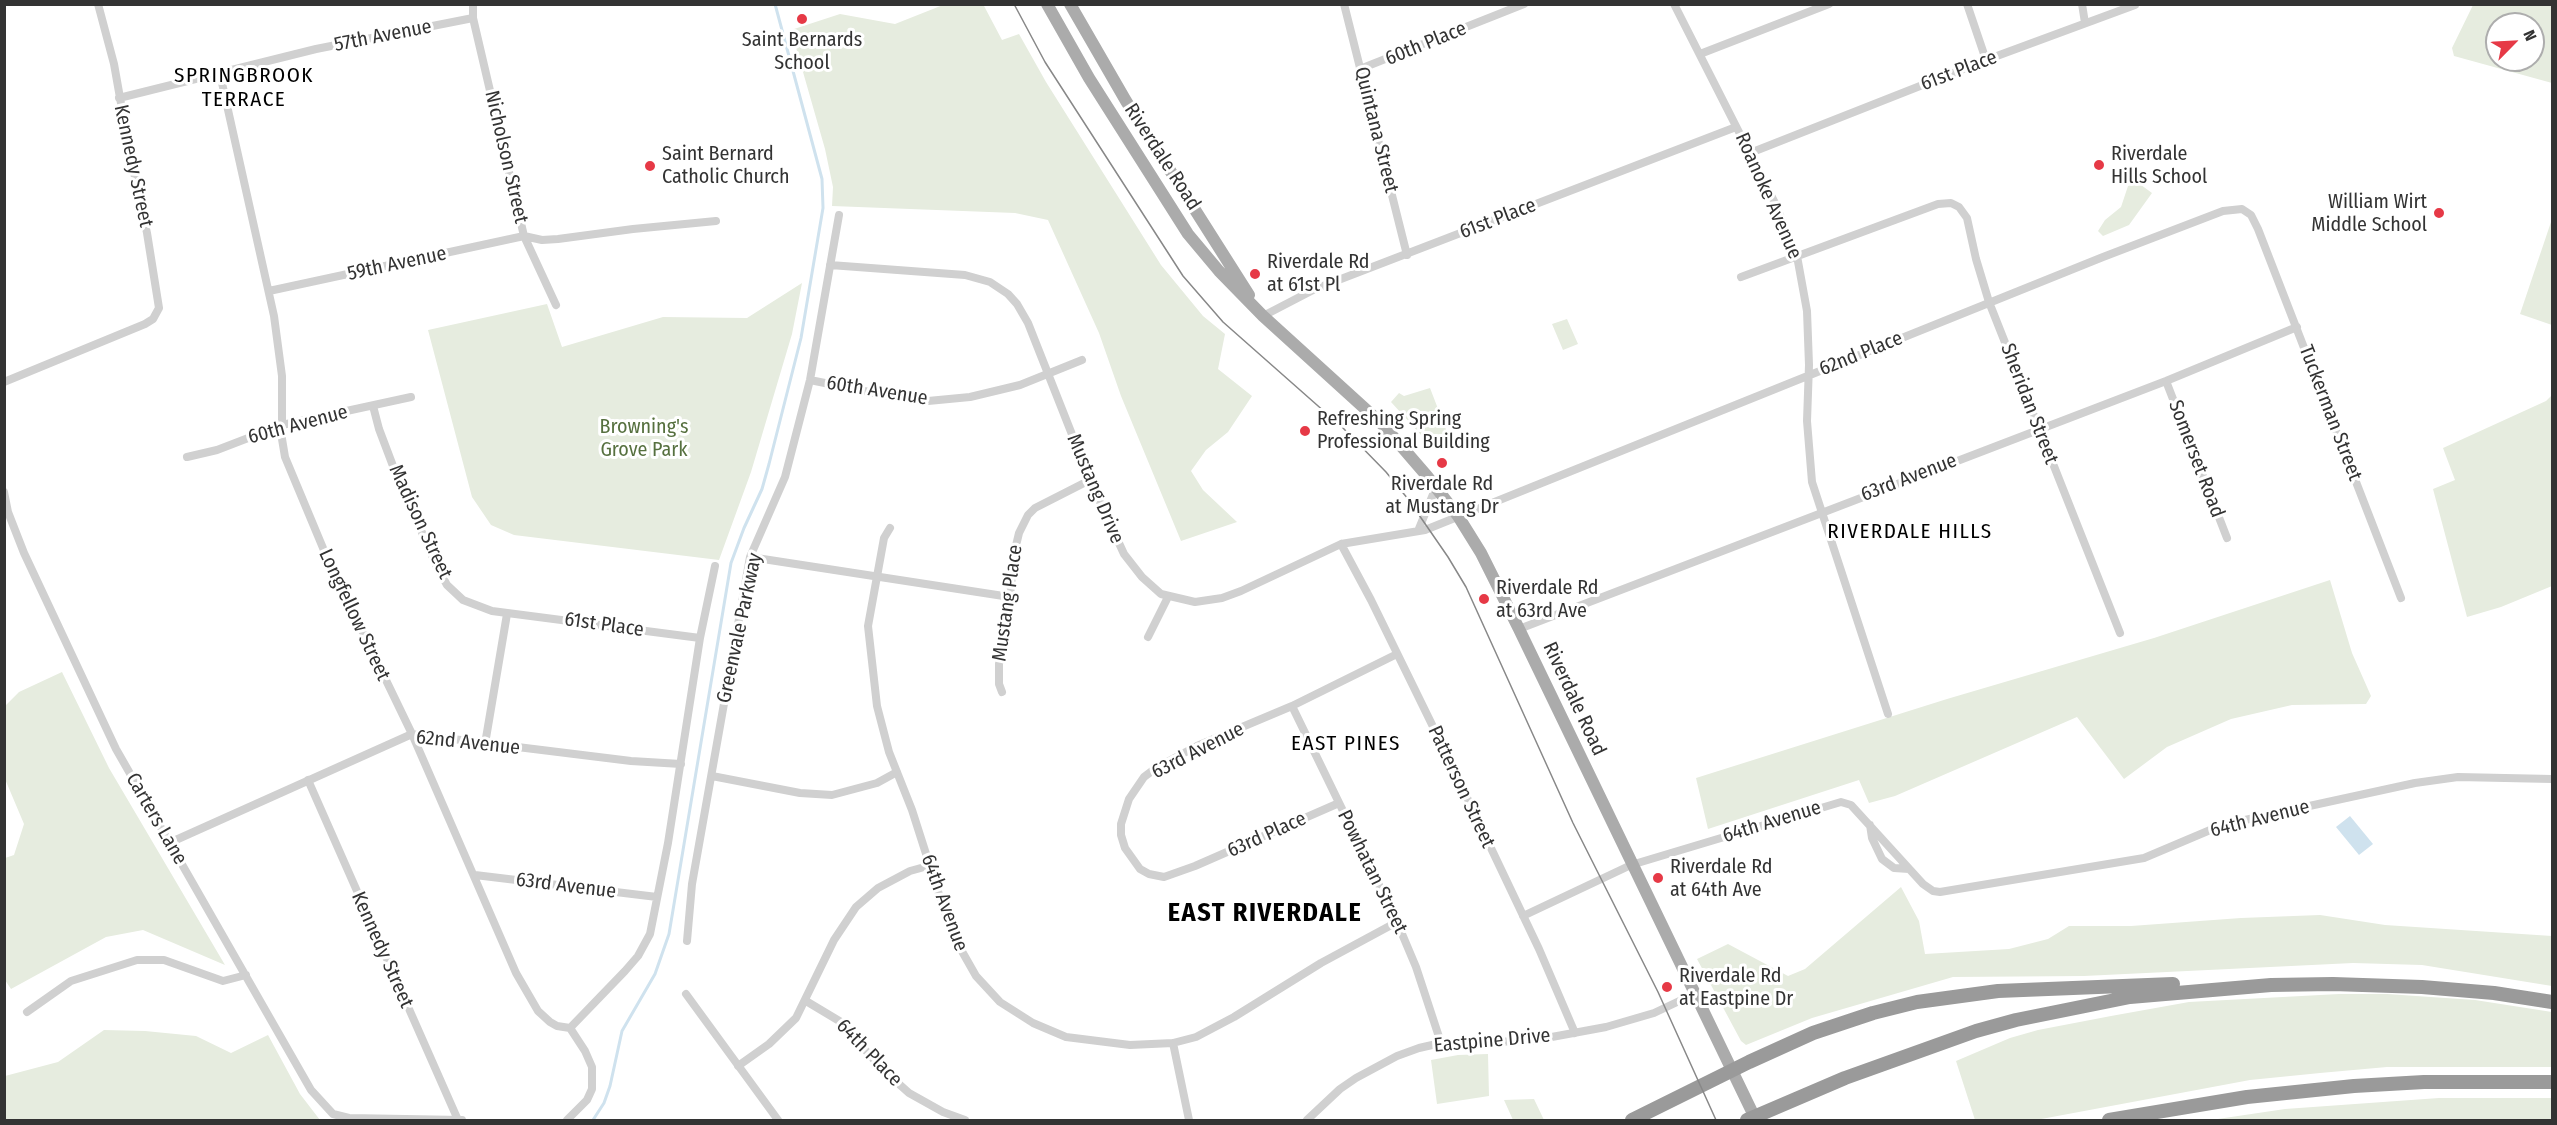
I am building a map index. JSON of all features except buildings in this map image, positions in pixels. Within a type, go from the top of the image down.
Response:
[{"type":"highway","points":[[1632,1120],[1732,1070],[1842,1022],[1917,1002],[1958,995],[2030,989],[2166,984],[2396,985],[2494,993],[2553,1002]]},
{"type":"highway","points":[[1747,1120],[1888,1062],[1976,1031],[2016,1020],[2159,993],[2271,985]]},
{"type":"highway","points":[[2109,1120],[2247,1097],[2354,1086],[2424,1082],[2553,1082]]},
{"type":"highway","points":[[2157,1120],[2247,1097]]},
{"type":"main road","name":"Riverdale Road","points":[[1047,4],[1089,78],[1188,234],[1219,271],[1263,316],[1370,412],[1403,446],[1458,516],[1481,553],[1519,629],[1756,1120]]},
{"type":"main road","name":"Riverdale Road","points":[[1070,4],[1126,101],[1263,316]]},
{"type":"street","name":"Kennedy Street","points":[[4,382],[146,324],[157,314],[159,298],[111,50],[98,4]]},
{"type":"street","name":"Nicholson Street","points":[[472,4],[473,18],[524,236],[556,305]]},
{"type":"street","name":"Quintana Street","points":[[1344,4],[1407,255]]},
{"type":"street","name":"60th Place","points":[[1360,69],[1524,4]]},
{"type":"street","name":"Roanoke Avenue","points":[[1674,4],[1784,222],[1797,256],[1807,311],[1809,459],[1821,512],[1888,714]]},
{"type":"street","points":[[1700,54],[1829,4]]},
{"type":"street","points":[[1967,4],[1986,60]]},
{"type":"street","points":[[2082,4],[2085,23]]},
{"type":"street","name":"61st Place","points":[[1750,153],[1986,60],[2135,5]]},
{"type":"street","name":"57th Avenue","points":[[119,98],[316,49],[473,18]]},
{"type":"street","name":"Longfellow Street","points":[[220,74],[269,291],[280,358],[285,457],[293,479],[328,560],[412,734],[516,973],[532,1002],[550,1022],[557,1026],[570,1028]]},
{"type":"street","name":"61st Place","points":[[1263,316],[1315,289],[1736,127]]},
{"type":"street","name":"Sheridan Street","points":[[1797,256],[1938,204],[1951,203],[1964,212],[1989,302],[2120,633]]},
{"type":"street","name":"62nd Place","points":[[1458,516],[1989,302],[2223,211],[2238,208],[2245,211],[2250,214],[2258,229]]},
{"type":"street","name":"Greenvale Parkway","points":[[687,941],[692,884],[750,557],[762,535],[785,477],[810,380],[839,215]]},
{"type":"street","name":"59th Avenue","points":[[269,291],[524,236],[542,240],[558,239],[716,221]]},
{"type":"street","name":"Tuckerman Street","points":[[2258,229],[2298,327],[2401,598]]},
{"type":"street","points":[[1741,277],[1797,256]]},
{"type":"street","name":"Mustang Drive","points":[[830,266],[965,275],[990,282],[1017,304],[1032,332],[1047,375],[1119,545],[1131,565],[1153,587],[1168,597],[1195,602],[1222,598],[1341,544],[1418,531],[1458,516]]},
{"type":"street","name":"63rd Avenue","points":[[1519,629],[2166,381],[2298,327]]},
{"type":"street","name":"60th Avenue","points":[[810,380],[894,397],[928,401],[986,393],[1047,375],[1082,360]]},
{"type":"street","name":"Somerset Road","points":[[2166,381],[2227,538]]},
{"type":"street","name":"60th Avenue","points":[[187,457],[217,450],[282,426],[411,398]]},
{"type":"street","name":"Madison Street","points":[[373,406],[393,466],[447,585],[463,600],[507,614]]},
{"type":"street","name":"Mustang Place","points":[[1002,692],[999,684],[999,664],[1018,533],[1028,515],[1044,502],[1090,480]]},
{"type":"street","points":[[1418,531],[1436,487]]},
{"type":"street","name":"Carters Lane","points":[[4,492],[8,512],[24,553],[116,749],[311,1090],[333,1114],[349,1118],[460,1120]]},
{"type":"street","name":"64th Avenue","points":[[890,528],[884,538],[868,626],[877,706],[948,924],[976,976],[1000,1002],[1034,1023],[1066,1037],[1130,1045],[1173,1043],[1196,1037],[1234,1017],[1321,963],[1397,922]]},
{"type":"street","name":"Patterson Street","points":[[1341,544],[1397,654],[1523,916],[1575,1033]]},
{"type":"street","points":[[750,557],[1010,597]]},
{"type":"street","name":"Greenvale Parkway","points":[[570,1028],[638,956],[650,934],[681,764],[700,638],[715,566]]},
{"type":"street","points":[[1148,637],[1168,597]]},
{"type":"street","name":"61st Place","points":[[507,614],[700,638]]},
{"type":"street","points":[[485,744],[507,614]]},
{"type":"street","name":"63rd Avenue","points":[[1195,866],[1164,877],[1140,869],[1131,859],[1125,848],[1121,824],[1136,787],[1144,777],[1168,761],[1292,706],[1397,654]]},
{"type":"street","name":"Powhatan Street","points":[[1292,706],[1397,922],[1416,967],[1441,1042]]},
{"type":"street","name":"62nd Avenue","points":[[169,843],[412,734],[631,761],[681,764]]},
{"type":"street","points":[[712,776],[800,794],[832,795],[877,783],[897,772]]},
{"type":"street","name":"64th Avenue","points":[[1631,865],[1841,802],[1851,805],[1909,869],[1933,891],[1959,889],[2142,859],[2222,825],[2415,783],[2458,777],[2553,779]]},
{"type":"street","name":"Kennedy Street","points":[[308,780],[444,1092],[460,1120]]},
{"type":"street","name":"63rd Place","points":[[1195,866],[1339,803]]},
{"type":"street","name":"64th Avenue","points":[[1870,825],[1872,838],[1882,859],[1894,868],[1909,869]]},
{"type":"street","points":[[1523,916],[1631,865]]},
{"type":"street","points":[[738,1066],[783,1032],[796,1018],[834,939],[856,907],[878,888],[910,871],[928,866]]},
{"type":"street","name":"63rd Avenue","points":[[475,875],[657,897]]},
{"type":"street","points":[[27,1012],[70,981],[137,960],[164,960],[223,981],[246,975]]},
{"type":"street","points":[[686,994],[778,1120]]},
{"type":"street","name":"Eastpine Drive","points":[[1307,1120],[1340,1089],[1397,1056],[1441,1042],[1509,1043],[1625,1023],[1654,1013],[1694,994]]},
{"type":"street","name":"64th Place","points":[[806,1001],[827,1012],[846,1026],[881,1068],[909,1093],[943,1112],[965,1120]]},
{"type":"street","points":[[567,1120],[582,1106],[592,1089],[594,1078],[585,1051],[570,1028]]},
{"type":"street","points":[[1173,1043],[1189,1120]]},
{"type":"green space","points":[[983,4],[1002,40],[1019,34],[1046,82],[1161,265],[1203,316],[1225,334],[1218,369],[1252,396],[1228,432],[1206,450],[1191,471],[1203,490],[1237,522],[1181,541],[1121,396],[1099,333],[1048,220],[1015,213],[832,206],[833,187],[825,149],[791,30],[840,14],[895,24],[943,5]]},
{"type":"green space","points":[[2473,5],[2552,5],[2552,83],[2512,72],[2545,72],[2545,12],[2485,12],[2485,65],[2454,56],[2452,48]]},
{"type":"green space","points":[[2137,182],[2152,193],[2129,225],[2103,236],[2098,231],[2105,220],[2121,207],[2128,186]]},
{"type":"green space","points":[[2552,219],[2552,325],[2520,314]]},
{"type":"green space","name":"Browning's Grove Park","points":[[802,283],[792,334],[751,472],[719,560],[514,535],[491,525],[472,497],[428,330],[547,304],[562,347],[663,317],[747,318]]},
{"type":"green space","points":[[1567,319],[1578,344],[1563,350],[1552,324]]},
{"type":"green space","points":[[1430,388],[1450,440],[1432,447],[1391,402],[1399,393],[1404,396]]},
{"type":"green space","points":[[2552,395],[2552,586],[2501,607],[2467,617],[2433,489],[2455,480],[2443,448],[2546,401]]},
{"type":"green space","points":[[2330,580],[2352,653],[2371,696],[2366,704],[2292,705],[2231,719],[2167,747],[2124,779],[2077,717],[1895,796],[1869,803],[1859,780],[1708,829],[1696,778],[1947,699],[2154,638]]},
{"type":"green space","points":[[62,672],[109,768],[225,965],[143,930],[106,937],[11,989],[5,980],[5,858],[14,855],[24,824],[5,779],[5,706],[19,692]]},
{"type":"green space","points":[[1901,887],[1919,921],[1925,954],[2009,949],[2048,939],[2069,926],[2131,926],[2320,915],[2385,925],[2552,936],[2552,986],[2422,965],[2353,963],[2084,976],[1953,977],[1812,1018],[1746,1045],[1741,1041],[1697,959],[1728,944],[1788,976],[1805,969]]},
{"type":"green space","points":[[2339,994],[2387,994],[2475,1000],[2552,1012],[2552,1067],[2387,1067],[2320,1073],[2250,1080],[2036,1120],[1975,1120],[1956,1061],[2010,1038],[2038,1030],[2189,1002]]},
{"type":"green space","points":[[104,1030],[196,1036],[231,1053],[268,1035],[300,1094],[320,1120],[5,1120],[5,1076],[58,1062]]},
{"type":"green space","points":[[1488,1054],[1489,1096],[1437,1104],[1431,1060],[1458,1055]]},
{"type":"green space","points":[[2439,1098],[2552,1098],[2552,1120],[2211,1120],[2285,1109]]},
{"type":"green space","points":[[1534,1099],[1544,1120],[1513,1120],[1504,1100]]},
{"type":"water","points":[[2350,816],[2373,844],[2359,855],[2336,827]]},
{"type":"waterway","points":[[593,1120],[604,1103],[610,1086],[622,1031],[655,974],[669,934],[731,563],[762,489],[769,464],[801,338],[823,208],[822,179],[775,4]]},
{"type":"tram line","points":[[1014,4],[1045,62],[1183,276],[1223,322],[1343,428],[1386,472],[1408,499],[1448,557],[1466,587],[1573,823],[1658,992],[1716,1120]]},
{"type":"place","name":"Saint Bernards School","points":[[802,19]]},
{"type":"place","name":"Riverdale Hills School","points":[[2099,165]]},
{"type":"place","name":"Saint Bernard Catholic Church","points":[[650,166]]},
{"type":"place","name":"William Wirt Middle School","points":[[2439,213]]},
{"type":"place","name":"Riverdale Rd at 61st Pl","points":[[1255,274]]},
{"type":"place","name":"Refreshing Spring Professional Building","points":[[1305,431]]},
{"type":"place","name":"Riverdale Rd at Mustang Dr","points":[[1442,463]]},
{"type":"place","name":"Riverdale Rd at 63rd Ave","points":[[1484,599]]},
{"type":"place","name":"Riverdale Rd at 64th Ave","points":[[1658,878]]},
{"type":"place","name":"Riverdale Rd at Eastpine Dr","points":[[1667,987]]},
{"type":"district","name":"SPRINGBROOK TERRACE","points":[[244,88]]},
{"type":"district","name":"RIVERDALE HILLS","points":[[1910,532]]},
{"type":"district","name":"EAST PINES","points":[[1346,744]]},
{"type":"district","name":"EAST RIVERDALE","points":[[1265,914]]}]
